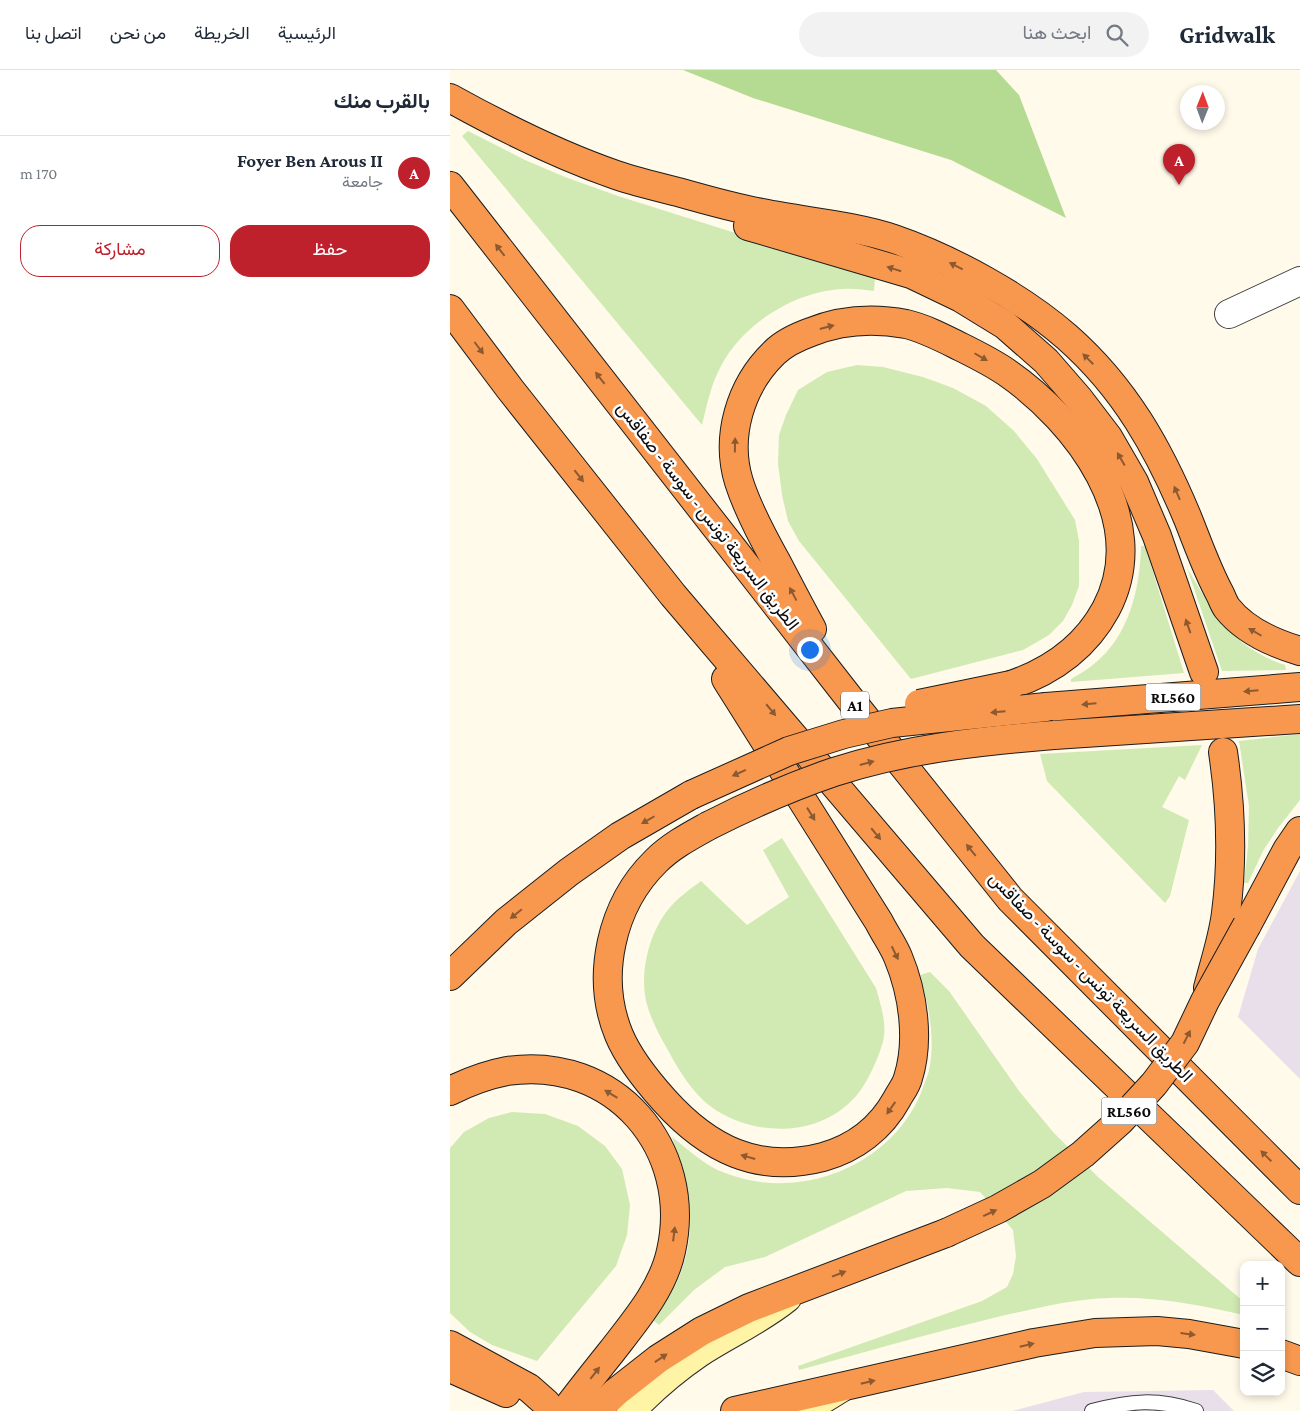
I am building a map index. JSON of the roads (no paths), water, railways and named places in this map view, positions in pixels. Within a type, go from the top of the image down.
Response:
[{"type":"highway","points":[[450,98],[496,124],[542,146],[617,175],[762,213],[845,226],[894,239],[932,254],[987,282],[1030,309],[1067,337],[1111,381],[1141,424],[1171,479],[1214,583],[1227,608],[1250,630],[1280,645],[1300,651]]},
{"type":"highway","name":"الطريق السريعة تونس - سوسة - صفاقس","points":[[450,186],[850,699],[1010,899],[1300,1190]]},
{"type":"highway","points":[[680,193],[733,221],[911,274],[961,298],[1006,325],[1046,360],[1108,437],[1134,482],[1156,536],[1204,672]]},
{"type":"highway","points":[[450,309],[510,390],[673,595],[972,946],[1300,1262]]},
{"type":"highway","points":[[844,734],[885,714],[1011,685],[1036,677],[1058,664],[1090,634],[1101,619],[1113,594],[1120,566],[1119,524],[1105,483],[1073,435],[1054,414],[1033,393],[1007,373],[979,356],[930,332],[886,321],[841,323],[820,328],[799,336],[780,348],[766,361],[745,393],[739,411],[734,447],[739,482],[756,526],[850,699]]},
{"type":"highway","points":[[673,595],[879,922],[898,957],[908,990],[913,1018],[913,1051],[908,1079],[879,1125],[863,1139],[847,1148],[808,1161],[767,1162],[746,1158],[708,1139],[676,1113],[637,1066],[619,1035],[613,1017],[608,995],[608,972],[615,928],[623,908],[644,874],[656,861],[685,839],[708,826],[749,805],[790,788],[835,772],[928,749],[986,740],[1300,719]]},
{"type":"highway","name":"RL560","points":[[450,976],[506,922],[569,872],[620,836],[691,796],[789,751],[844,734],[892,723],[1300,687]]},
{"type":"highway","points":[[1223,752],[1228,786],[1236,920]]},
{"type":"highway","name":"RL560","points":[[798,1290],[946,1233],[998,1209],[1042,1184],[1083,1154],[1120,1121],[1154,1084],[1185,1044],[1205,1001],[1236,920],[1300,831]]},
{"type":"highway","points":[[450,1091],[481,1078],[508,1071],[530,1070],[574,1076],[594,1084],[631,1108],[646,1126],[668,1167],[673,1189],[675,1232],[671,1253],[664,1273],[655,1292],[628,1330],[555,1407]]},
{"type":"highway","points":[[596,1411],[616,1392],[658,1359],[702,1332],[749,1308],[798,1290]]},
{"type":"highway","points":[[735,1411],[1034,1343],[1094,1333],[1156,1331],[1190,1334],[1240,1343]]},
{"type":"highway","points":[[450,1345],[529,1388],[555,1407]]},
{"type":"highway","points":[[1285,1355],[1300,1361]]},
{"type":"highway","points":[[450,1368],[524,1401],[555,1407]]},
{"type":"main road","points":[[631,1411],[654,1389],[698,1354],[766,1314],[798,1290]]},
{"type":"main road","points":[[804,1411],[842,1388]]},
{"type":"street","points":[[1230,314],[1300,281]]},
{"type":"lane","points":[[1092,1411],[1121,1403],[1138,1402],[1170,1404],[1196,1411]]},
{"type":"place","name":"Foyer Ben Arous II","points":[[1179,185]]}]
